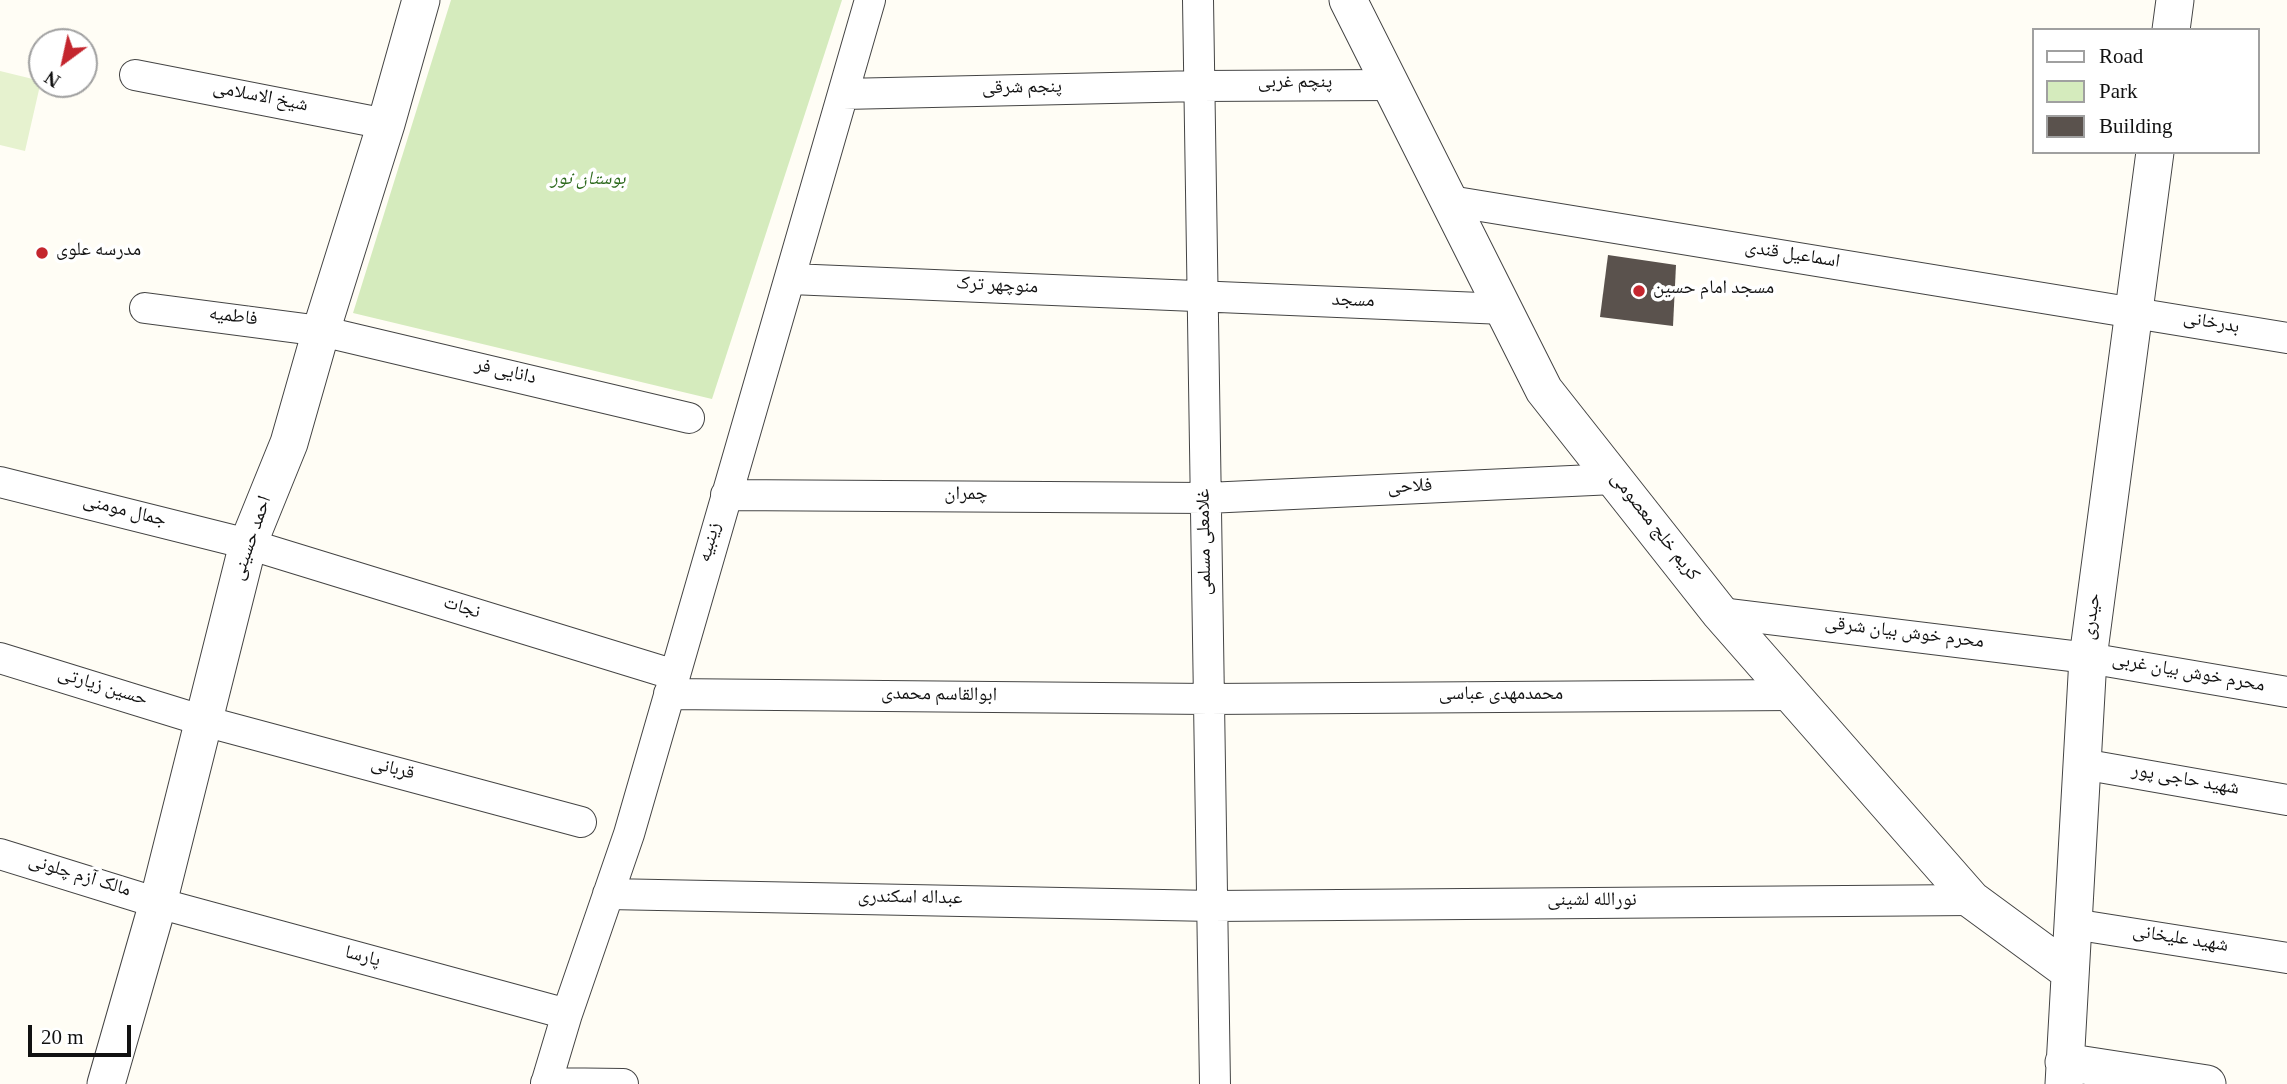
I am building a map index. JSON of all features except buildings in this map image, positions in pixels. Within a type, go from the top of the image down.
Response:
[{"type":"street","name":"احمد حسینی","points":[[106,1084],[158,903],[248,544],[289,443],[421,0]]},
{"type":"street","name":"زینبیه","points":[[546,1084],[566,1014],[628,834],[870,0]]},
{"type":"street","name":"غلامعلی مسلمی","points":[[1198,0],[1215,1084]]},
{"type":"street","name":"کریم خلج معصومی","points":[[1348,0],[1544,390],[1720,613],[1972,900],[2070,972]]},
{"type":"street","points":[[2171,28],[2175,0]]},
{"type":"street","name":"شیخ الاسلامی","points":[[135,75],[386,124]]},
{"type":"street","name":"پنچم غربی","points":[[1200,86],[1390,85]]},
{"type":"street","name":"پنجم شرقی","points":[[843,94],[1200,86]]},
{"type":"street","name":"حیدری","points":[[2064,1073],[2088,658],[2155,154]]},
{"type":"street","name":"اسماعیل قندی","points":[[1450,201],[2134,312]]},
{"type":"street","name":"منوچهر ترک","points":[[791,278],[1203,298]]},
{"type":"street","name":"مسجد","points":[[1203,298],[1504,309]]},
{"type":"street","name":"فاطمیه","points":[[145,308],[321,331]]},
{"type":"street","name":"بدرخانی","points":[[2134,312],[2287,338]]},
{"type":"street","name":"دانایی فر","points":[[321,331],[689,418]]},
{"type":"street","name":"فلاحی","points":[[1207,498],[1614,479]]},
{"type":"street","name":"جمال مومنی","points":[[0,482],[248,544]]},
{"type":"street","name":"چمران","points":[[726,495],[1207,498]]},
{"type":"street","name":"نجات","points":[[248,544],[672,685]]},
{"type":"street","name":"محرم خوش بیان شرقی","points":[[1720,613],[2088,658]]},
{"type":"street","name":"حسین زیارتی","points":[[0,657],[204,721]]},
{"type":"street","name":"محرم خوش بیان غربی","points":[[2088,658],[2287,692]]},
{"type":"street","name":"ابوالقاسم محمدی","points":[[672,685],[1209,699]]},
{"type":"street","name":"محمدمهدی عباسی","points":[[1209,699],[1793,695]]},
{"type":"street","name":"قربانی","points":[[204,721],[580,822]]},
{"type":"street","name":"شهید حاجی پور","points":[[2082,764],[2287,800]]},
{"type":"street","name":"مالک آزم چلونی","points":[[0,854],[158,903]]},
{"type":"street","name":"عبداله اسکندری","points":[[608,894],[1213,906]]},
{"type":"street","name":"نورالله لشینی","points":[[1213,906],[1972,900]]},
{"type":"street","name":"پارسا","points":[[158,903],[566,1014]]},
{"type":"street","name":"شهید علیخانی","points":[[2073,924],[2287,958]]},
{"type":"street","points":[[2064,1073],[2207,1084]]},
{"type":"street","points":[[546,1084],[623,1084]]},
{"type":"green space","name":"بوستان نور","points":[[451,0],[842,0],[712,399],[353,313]]},
{"type":"green space","points":[[0,71],[28,78],[28,98],[37,98],[25,151],[0,145]]},
{"type":"place","name":"مدرسه علوی","points":[[42,253]]},
{"type":"place","name":"مسجد امام حسین","points":[[1639,291]]}]
